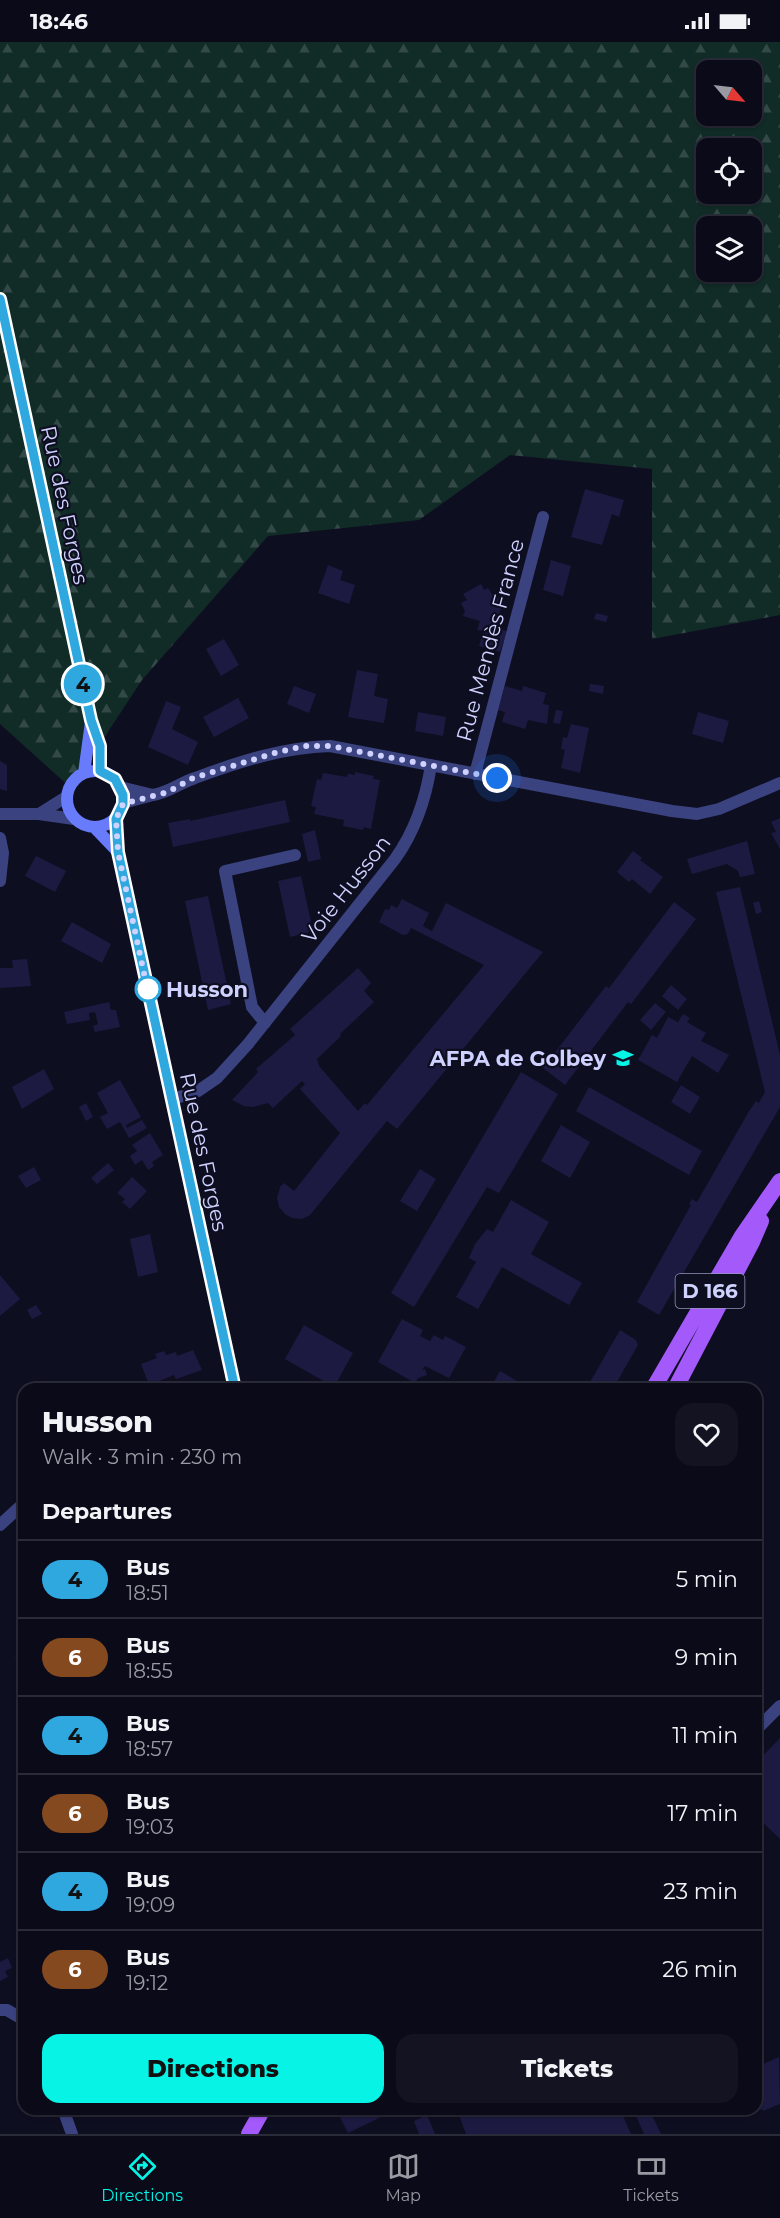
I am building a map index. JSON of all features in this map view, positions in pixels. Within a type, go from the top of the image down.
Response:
[{"type":"main road","name":"Rue des Forges","points":[[0,299],[91,720],[100,746],[100,771]]},
{"type":"main road","name":"Rue des Forges","points":[[84,773],[91,720]]},
{"type":"main road","points":[[100,771],[115,779],[120,787],[123,804],[116,819],[103,827],[95,828],[80,824],[74,819],[69,812],[66,797],[72,783],[84,773],[100,771]]},
{"type":"main road","name":"Rue des Forges","points":[[116,819],[118,852],[234,1383]]},
{"type":"main road","points":[[95,828],[118,852]]},
{"type":"main road","name":"D 166","points":[[656,1383],[742,1236],[776,1188]]},
{"type":"main road","name":"D 166","points":[[678,1383],[752,1242],[776,1188]]},
{"type":"main road","points":[[249,2134],[260,2115]]},
{"type":"street","name":"Rue Mendès France","points":[[475,774],[543,517]]},
{"type":"street","name":"Rue Mendès France","points":[[123,804],[168,792],[203,775],[304,746],[330,746],[698,814],[719,809],[780,783]]},
{"type":"street","name":"Voie Husson","points":[[173,1098],[198,1091],[217,1078],[265,1023],[407,842],[420,810],[431,765]]},
{"type":"street","points":[[120,787],[153,795]]},
{"type":"street","points":[[39,814],[66,797]]},
{"type":"street","points":[[0,813],[39,814],[74,819]]},
{"type":"street","points":[[0,838],[3,853],[0,881]]},
{"type":"street","points":[[265,1023],[252,1007],[225,871],[295,855]]},
{"type":"street","points":[[0,1526],[18,1509]]},
{"type":"street","points":[[762,1724],[780,1706]]},
{"type":"street","points":[[0,2010],[7,2010],[18,2016]]},
{"type":"street","points":[[65,2115],[72,2134]]},
{"type":"green space","points":[[0,42],[780,42],[780,615],[652,639],[652,469],[510,455],[419,520],[268,536],[142,680],[71,788],[0,724]]},
{"type":"building","points":[[585,489],[624,500],[619,517],[612,514],[602,545],[571,537]]},
{"type":"building","points":[[551,560],[571,566],[563,596],[543,590]]},
{"type":"building","points":[[328,565],[343,571],[340,580],[355,585],[349,604],[318,593]]},
{"type":"building","points":[[481,584],[484,590],[488,588],[493,596],[504,599],[495,628],[507,631],[500,652],[479,646],[483,631],[477,630],[480,621],[463,616],[465,611],[461,603],[467,600],[463,594]]},
{"type":"building","points":[[596,613],[608,616],[606,622],[594,619]]},
{"type":"building","points":[[224,639],[239,665],[221,676],[206,649]]},
{"type":"building","points":[[357,670],[378,674],[374,696],[388,699],[384,723],[348,717]]},
{"type":"building","points":[[590,684],[604,686],[603,694],[589,691]]},
{"type":"building","points":[[294,686],[316,694],[309,713],[287,704]]},
{"type":"building","points":[[505,686],[522,691],[523,686],[546,693],[543,704],[549,705],[547,724],[528,720],[525,729],[502,722],[505,712],[498,710]]},
{"type":"building","points":[[238,698],[249,718],[214,737],[203,717]]},
{"type":"building","points":[[166,701],[181,707],[172,729],[198,742],[188,765],[148,747]]},
{"type":"building","points":[[556,710],[563,711],[560,724],[553,723]]},
{"type":"building","points":[[418,712],[446,717],[443,736],[415,731]]},
{"type":"building","points":[[698,712],[729,721],[723,743],[692,734]]},
{"type":"building","points":[[571,724],[589,728],[580,773],[561,768],[565,750],[561,749],[563,737],[567,738]]},
{"type":"building","points":[[0,761],[7,765],[7,791],[0,789]]},
{"type":"building","points":[[355,772],[374,776],[373,779],[380,780],[371,829],[364,827],[363,830],[343,826],[344,820],[314,814],[316,807],[311,806],[317,779],[321,780],[323,773],[347,777],[348,774],[355,775]]},
{"type":"building","points":[[285,800],[290,822],[173,847],[168,823],[190,819],[190,821]]},
{"type":"building","points":[[780,818],[780,849],[771,833],[776,832],[771,822]]},
{"type":"building","points":[[315,830],[321,859],[308,862],[302,834]]},
{"type":"building","points":[[747,841],[755,874],[740,877],[738,871],[727,864],[692,874],[687,859]]},
{"type":"building","points":[[633,851],[642,858],[640,860],[663,877],[650,894],[632,879],[629,882],[617,872]]},
{"type":"building","points":[[36,856],[66,871],[55,892],[25,876]]},
{"type":"building","points":[[301,876],[313,931],[290,937],[278,881]]},
{"type":"building","points":[[740,887],[780,1055],[780,1107],[659,1315],[637,1302],[691,1205],[689,1204],[692,1199],[697,1202],[748,1113],[756,1101],[759,1103],[765,1092],[716,892]]},
{"type":"building","points":[[208,896],[231,1004],[208,1010],[185,901]]},
{"type":"building","points":[[402,899],[429,913],[423,926],[432,931],[446,903],[543,952],[397,1129],[387,1121],[310,1215],[302,1219],[292,1218],[279,1207],[277,1198],[280,1187],[284,1183],[294,1191],[340,1133],[300,1089],[305,1084],[302,1081],[273,1108],[268,1103],[253,1107],[244,1106],[232,1100],[258,1072],[256,1069],[295,1035],[290,1029],[358,968],[371,983],[364,991],[374,1002],[317,1059],[319,1066],[358,1111],[365,1103],[367,1105],[484,965],[411,928],[408,934],[403,935],[379,922],[385,909],[389,910],[391,905],[397,908]]},
{"type":"building","points":[[759,901],[762,912],[756,914],[753,903]]},
{"type":"building","points":[[674,902],[696,919],[631,1004],[628,1002],[565,1085],[543,1068],[606,986],[609,988]]},
{"type":"building","points":[[72,922],[111,944],[102,963],[61,941]]},
{"type":"building","points":[[27,959],[31,986],[0,988],[0,968],[13,968],[12,960]]},
{"type":"building","points":[[671,985],[687,999],[678,1010],[662,996]]},
{"type":"building","points":[[109,1002],[111,1010],[116,1010],[120,1027],[95,1032],[93,1026],[98,1024],[95,1012],[89,1013],[90,1020],[67,1024],[64,1012]]},
{"type":"building","points":[[655,1003],[666,1012],[651,1030],[640,1020]]},
{"type":"building","points":[[683,1014],[690,1018],[687,1022],[706,1033],[701,1041],[729,1055],[718,1073],[692,1056],[677,1082],[638,1060],[652,1035],[657,1038],[668,1017],[678,1022]]},
{"type":"building","points":[[44,1069],[54,1089],[22,1109],[12,1087]]},
{"type":"building","points":[[521,1072],[558,1094],[499,1193],[487,1187],[414,1307],[391,1293]]},
{"type":"building","points":[[120,1080],[141,1117],[126,1125],[127,1128],[142,1120],[147,1128],[129,1138],[120,1122],[107,1129],[100,1117],[108,1113],[97,1093]]},
{"type":"building","points":[[681,1085],[700,1097],[690,1114],[671,1102]]},
{"type":"building","points":[[589,1087],[702,1151],[689,1175],[576,1111]]},
{"type":"building","points":[[86,1103],[93,1117],[86,1121],[79,1107]]},
{"type":"building","points":[[561,1125],[590,1142],[570,1178],[541,1161]]},
{"type":"building","points":[[150,1133],[163,1155],[152,1162],[154,1166],[148,1170],[142,1160],[135,1165],[130,1156],[137,1151],[132,1145]]},
{"type":"building","points":[[108,1163],[114,1170],[97,1184],[91,1178]]},
{"type":"building","points":[[34,1167],[41,1180],[26,1188],[18,1176]]},
{"type":"building","points":[[420,1169],[436,1179],[417,1211],[400,1201]]},
{"type":"building","points":[[132,1177],[147,1191],[130,1209],[122,1202],[125,1199],[117,1193]]},
{"type":"building","points":[[511,1200],[549,1222],[531,1254],[582,1283],[569,1305],[502,1267],[478,1309],[456,1297],[476,1262],[469,1258],[475,1244],[487,1229],[493,1232]]},
{"type":"building","points":[[150,1234],[158,1272],[138,1277],[130,1239]]},
{"type":"building","points":[[0,1275],[20,1299],[0,1316]]},
{"type":"building","points":[[36,1305],[42,1314],[32,1319],[27,1310]]},
{"type":"building","points":[[402,1319],[423,1330],[420,1336],[430,1341],[434,1335],[443,1340],[445,1336],[466,1347],[449,1378],[425,1366],[422,1370],[425,1369],[427,1375],[418,1378],[415,1383],[378,1362]]},
{"type":"building","points":[[304,1325],[353,1353],[336,1383],[327,1383],[285,1359]]},
{"type":"building","points":[[620,1330],[636,1340],[638,1345],[616,1383],[589,1383]]},
{"type":"building","points":[[193,1350],[202,1370],[176,1379],[174,1375],[148,1383],[141,1364],[157,1358],[155,1354],[164,1351],[166,1355],[176,1352],[177,1356]]},
{"type":"building","points":[[500,1371],[521,1383],[493,1383]]},
{"type":"building","points":[[780,1738],[780,1839],[762,1822],[762,1757]]},
{"type":"building","points":[[8,1958],[12,1968],[5,1971],[8,1977],[0,1981],[0,1962]]},
{"type":"building","points":[[779,2057],[780,2104],[763,2111],[762,2109],[762,2064]]},
{"type":"building","points":[[339,2115],[383,2115],[383,2116],[348,2133]]},
{"type":"building","points":[[427,2115],[435,2134],[419,2134],[414,2121]]},
{"type":"building","points":[[459,2115],[623,2115],[631,2134],[466,2134]]},
{"type":"building","points":[[636,2115],[652,2115],[661,2134],[644,2134]]},
{"type":"bus line","name":"4","points":[[0,299],[91,720],[100,746],[100,771],[115,779],[123,795],[121,812],[116,819],[118,852],[234,1383]]},
{"type":"place","name":"Husson","points":[[148,989]]},
{"type":"place","name":"AFPA de Golbey","points":[[623,1058]]},
{"type":"route","points":[[148,989],[148,992],[118,852],[116,819],[123,804],[168,792],[193,778],[304,746],[330,746],[497,778]]}]
